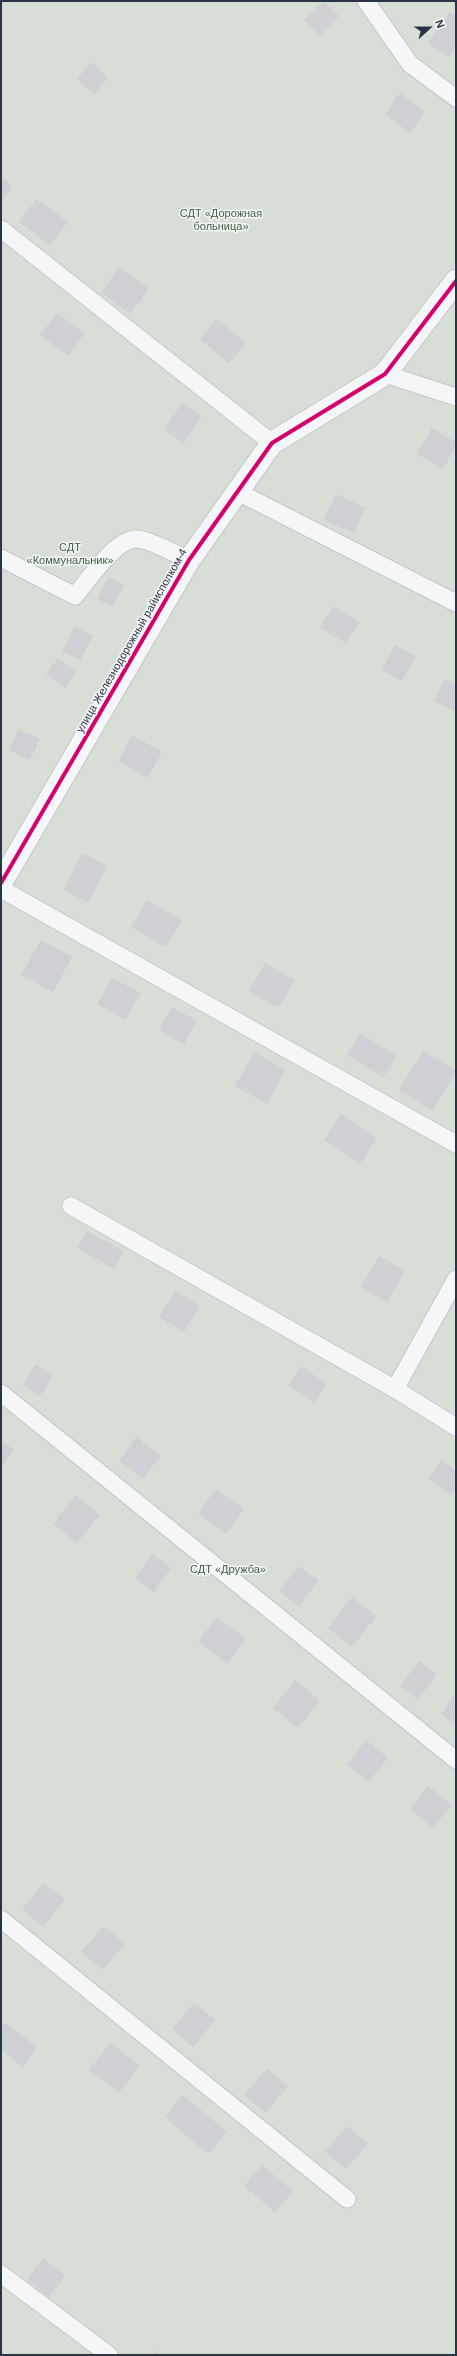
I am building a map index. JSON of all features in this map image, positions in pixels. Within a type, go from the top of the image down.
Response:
[{"type":"street","name":"улица Железнодорожный райисполком-4","points":[[1,883],[189,560],[236,491],[272,443],[385,374],[456,281]]},
{"type":"lane","points":[[366,1],[410,64],[456,98]]},
{"type":"lane","points":[[1,229],[272,443]]},
{"type":"lane","points":[[385,374],[456,397]]},
{"type":"lane","points":[[236,491],[456,603]]},
{"type":"lane","points":[[1,558],[75,596],[100,565],[123,543],[138,539],[189,560]]},
{"type":"lane","points":[[1,889],[456,1144]]},
{"type":"lane","points":[[71,1206],[395,1389],[456,1427]]},
{"type":"lane","points":[[395,1389],[456,1279]]},
{"type":"lane","points":[[1,1393],[456,1760]]},
{"type":"lane","points":[[1,1919],[347,2199]]},
{"type":"lane","points":[[1,2274],[109,2355]]},
{"type":"green space","name":"СДТ «Дружба»","points":[[1,1],[456,1],[456,2355],[1,2355]]},
{"type":"building","points":[[323,1],[339,16],[320,36],[304,21]]},
{"type":"building","points":[[450,12],[456,17],[456,47],[449,57],[428,43]]},
{"type":"building","points":[[91,62],[108,78],[94,94],[77,79]]},
{"type":"building","points":[[400,93],[425,112],[410,133],[385,114]]},
{"type":"building","points":[[1,176],[13,187],[1,201]]},
{"type":"building","points":[[36,199],[68,222],[50,245],[19,222]]},
{"type":"building","points":[[119,267],[149,289],[130,314],[101,293]]},
{"type":"building","points":[[57,313],[85,333],[68,356],[40,335]]},
{"type":"building","points":[[217,319],[246,343],[229,363],[200,339]]},
{"type":"building","points":[[182,403],[202,416],[184,443],[164,430]]},
{"type":"building","points":[[432,428],[456,442],[456,446],[443,469],[417,454]]},
{"type":"building","points":[[336,494],[365,508],[354,533],[323,520]]},
{"type":"building","points":[[108,577],[124,585],[113,607],[97,599]]},
{"type":"building","points":[[333,606],[359,622],[346,643],[320,628]]},
{"type":"building","points":[[74,626],[93,636],[80,660],[62,651]]},
{"type":"building","points":[[395,645],[416,656],[402,681],[382,670]]},
{"type":"building","points":[[58,658],[77,671],[65,688],[46,675]]},
{"type":"building","points":[[444,679],[456,685],[456,712],[434,701]]},
{"type":"building","points":[[19,729],[40,739],[30,760],[9,750]]},
{"type":"building","points":[[132,735],[162,752],[148,778],[118,761]]},
{"type":"building","points":[[82,853],[107,866],[88,903],[64,890]]},
{"type":"building","points":[[147,900],[182,920],[166,947],[131,927]]},
{"type":"building","points":[[41,940],[72,957],[53,992],[21,975]]},
{"type":"building","points":[[265,963],[295,980],[278,1008],[249,991]]},
{"type":"building","points":[[112,978],[141,993],[125,1020],[97,1004]]},
{"type":"building","points":[[172,1007],[197,1021],[184,1044],[159,1030]]},
{"type":"building","points":[[360,1033],[397,1056],[383,1077],[347,1055]]},
{"type":"building","points":[[423,1051],[456,1071],[433,1111],[399,1090]]},
{"type":"building","points":[[254,1052],[286,1070],[267,1104],[235,1086]]},
{"type":"building","points":[[341,1114],[377,1138],[360,1164],[324,1140]]},
{"type":"building","points":[[87,1231],[124,1251],[114,1269],[77,1248]]},
{"type":"building","points":[[379,1256],[405,1271],[387,1302],[361,1287]]},
{"type":"building","points":[[175,1291],[200,1306],[184,1332],[159,1317]]},
{"type":"building","points":[[36,1364],[53,1376],[40,1396],[22,1385]]},
{"type":"building","points":[[301,1366],[327,1384],[314,1403],[288,1385]]},
{"type":"building","points":[[136,1437],[161,1455],[143,1479],[119,1461]]},
{"type":"building","points":[[1,1440],[14,1450],[1,1468]]},
{"type":"building","points":[[441,1460],[456,1470],[456,1488],[452,1495],[428,1479]]},
{"type":"building","points":[[216,1489],[244,1509],[226,1534],[198,1513]]},
{"type":"building","points":[[76,1495],[100,1515],[77,1543],[53,1524]]},
{"type":"building","points":[[152,1554],[171,1568],[154,1592],[135,1578]]},
{"type":"building","points":[[299,1566],[318,1581],[299,1606],[279,1591]]},
{"type":"building","points":[[352,1597],[376,1616],[352,1647],[328,1628]]},
{"type":"building","points":[[217,1617],[246,1639],[227,1664],[198,1641]]},
{"type":"building","points":[[419,1661],[437,1674],[418,1700],[400,1686]]},
{"type":"building","points":[[295,1680],[320,1701],[298,1728],[273,1708]]},
{"type":"building","points":[[456,1693],[456,1725],[441,1714]]},
{"type":"building","points":[[366,1740],[388,1758],[368,1782],[347,1764]]},
{"type":"building","points":[[428,1786],[452,1805],[433,1828],[410,1809]]},
{"type":"building","points":[[44,1883],[65,1900],[43,1927],[22,1909]]},
{"type":"building","points":[[104,1926],[125,1944],[102,1970],[81,1952]]},
{"type":"building","points":[[194,2003],[215,2020],[193,2047],[172,2029]]},
{"type":"building","points":[[5,2023],[37,2047],[23,2067],[1,2050],[1,2028]]},
{"type":"building","points":[[110,2043],[140,2065],[119,2093],[89,2070]]},
{"type":"building","points":[[267,2069],[288,2086],[266,2113],[244,2095]]},
{"type":"building","points":[[183,2095],[227,2132],[208,2154],[165,2117]]},
{"type":"building","points":[[347,2126],[368,2143],[346,2169],[325,2152]]},
{"type":"building","points":[[262,2165],[293,2191],[275,2212],[244,2186]]},
{"type":"building","points":[[43,2258],[65,2276],[49,2297],[27,2279]]},
{"type":"building","points":[[155,2350],[162,2355],[151,2355]]},
{"type":"cycle path","points":[[1,883],[189,560],[272,443],[385,374],[456,281]]},
{"type":"park label","name":"СДТ «Дорожная больница»","points":[[221,220]]},
{"type":"park label","name":"СДТ «Коммунальник»","points":[[70,554]]}]
